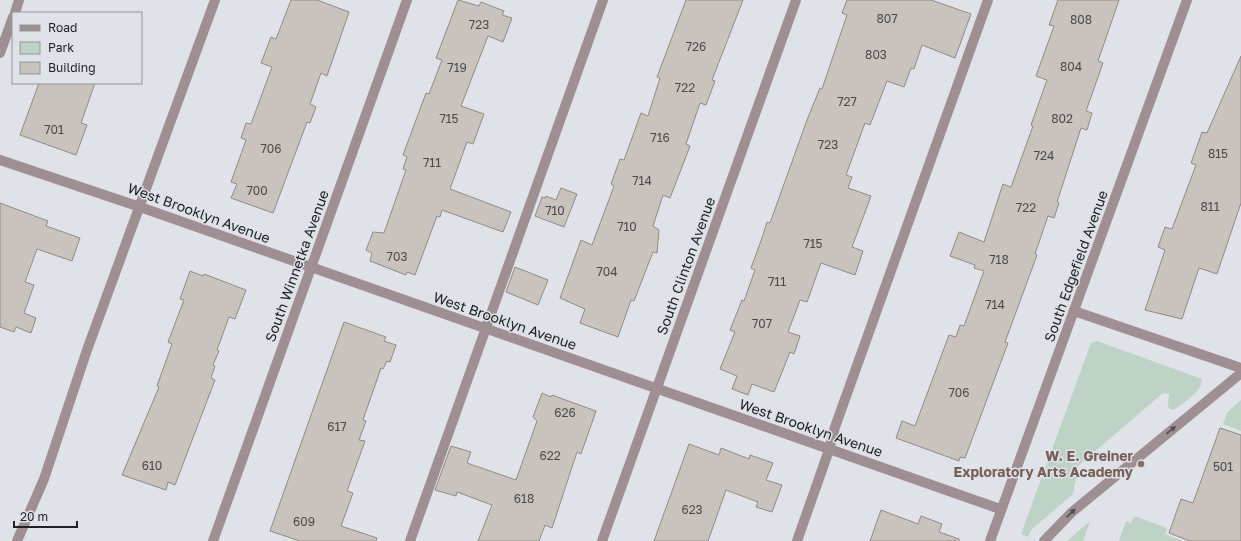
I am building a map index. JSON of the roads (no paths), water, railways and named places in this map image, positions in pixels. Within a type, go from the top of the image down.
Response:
[{"type":"street","points":[[15,12],[19,0]]},
{"type":"street","points":[[17,541],[44,479],[88,350],[215,0]]},
{"type":"street","name":"South Winnetka Avenue","points":[[213,541],[407,0]]},
{"type":"street","points":[[410,541],[603,0]]},
{"type":"street","name":"South Clinton Avenue","points":[[602,541],[796,0]]},
{"type":"street","points":[[797,541],[829,450],[835,427],[988,0]]},
{"type":"street","name":"South Edgefield Avenue","points":[[990,541],[1000,509],[1187,0]]},
{"type":"street","points":[[0,53],[12,20]]},
{"type":"street","name":"West Brooklyn Avenue","points":[[0,160],[140,207],[486,330],[1000,509]]},
{"type":"street","points":[[1074,311],[1241,368]]},
{"type":"street","points":[[1044,541],[1072,512],[1241,373]]},
{"type":"place","name":"W. E. Greiner Exploratory Arts Academy","points":[[1141,464]]}]
